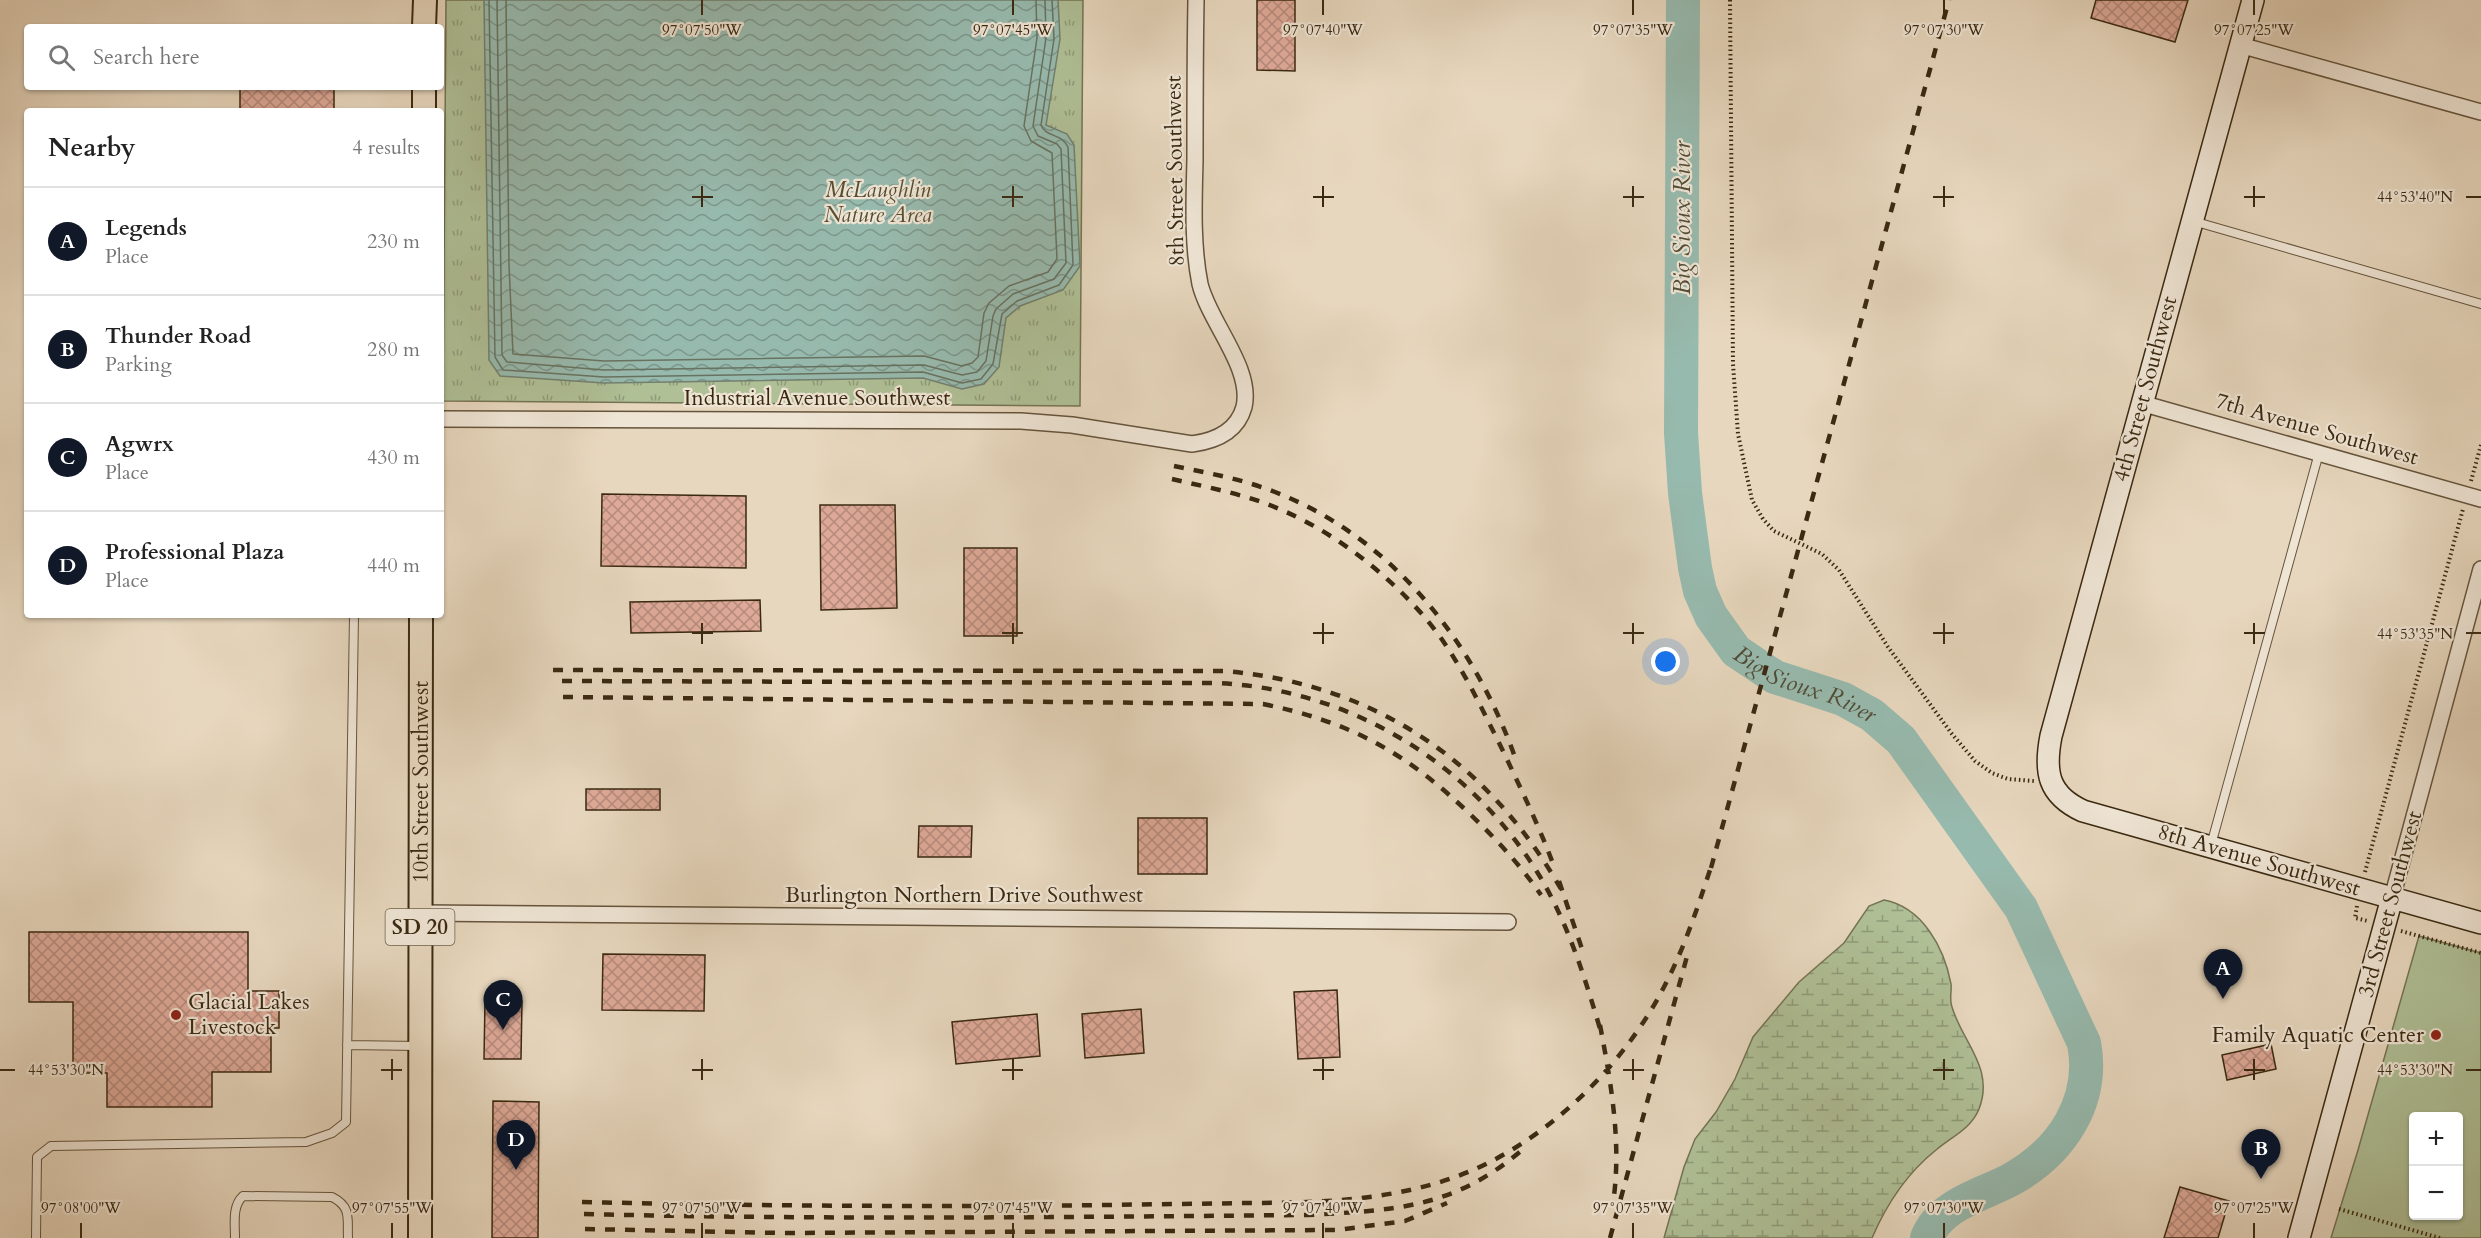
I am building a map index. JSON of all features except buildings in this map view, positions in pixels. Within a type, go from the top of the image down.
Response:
[{"type":"main road","points":[[424,24],[425,0]]},
{"type":"main road","points":[[424,90],[424,108]]},
{"type":"main road","name":"10th Street Southwest","points":[[420,1238],[422,618]]},
{"type":"street","name":"8th Street Southwest","points":[[1192,444],[1212,441],[1228,432],[1238,420],[1244,406],[1245,389],[1241,374],[1209,312],[1200,284],[1196,253],[1194,210],[1196,0]]},
{"type":"street","name":"4th Street Southwest","points":[[2050,779],[2048,766],[2051,736],[2253,0]]},
{"type":"street","points":[[2240,45],[2481,112]]},
{"type":"street","name":"7th Avenue Southwest","points":[[2141,403],[2474,497]]},
{"type":"street","name":"Industrial Avenue Southwest","points":[[444,419],[1021,421],[1072,425],[1172,443],[1192,444]]},
{"type":"street","name":"3rd Street Southwest","points":[[2299,1238],[2481,569]]},
{"type":"street","name":"8th Avenue Southwest","points":[[2050,779],[2055,792],[2063,800],[2083,811],[2481,923]]},
{"type":"street","name":"Burlington Northern Drive Southwest","points":[[420,913],[1508,922]]},
{"type":"lane","points":[[2192,221],[2481,304]]},
{"type":"lane","points":[[2211,847],[2319,453]]},
{"type":"lane","points":[[36,1238],[37,1157],[51,1146],[306,1142],[332,1133],[346,1122],[354,618]]},
{"type":"lane","points":[[347,1045],[420,1046]]},
{"type":"lane","points":[[235,1238],[235,1210],[238,1201],[243,1196],[332,1197],[342,1202],[347,1211],[348,1238]]},
{"type":"path","points":[[1730,0],[1733,364],[1738,434],[1752,500],[1763,519],[1774,531],[1822,554],[1839,570],[1888,647],[1952,734],[1975,761],[1992,773],[2008,779],[2029,782],[2050,779]]},
{"type":"path","points":[[2367,863],[2474,497],[2481,445]]},
{"type":"path","points":[[2419,936],[2481,953]]},
{"type":"path","points":[[2339,1209],[2440,1238]]},
{"type":"green space","name":"McLaughlin Nature Area","points":[[446,0],[1083,0],[1080,406],[444,401]]},
{"type":"green space","points":[[1884,900],[1898,904],[1920,920],[1937,943],[1943,956],[1951,984],[1952,1007],[1975,1056],[1983,1081],[1983,1094],[1975,1116],[1966,1127],[1915,1169],[1891,1201],[1872,1238],[1664,1238],[1684,1167],[1695,1139],[1716,1112],[1735,1079],[1753,1037],[1799,982],[1844,943],[1869,906]]},
{"type":"green space","name":"Family Aquatic Center","points":[[2419,936],[2481,953],[2481,1238],[2331,1238]]},
{"type":"water","name":"McLaughlin Nature Area","points":[[484,0],[1058,0],[1060,39],[1046,125],[1067,134],[1074,145],[1080,266],[1063,290],[1020,306],[1006,318],[999,367],[984,384],[962,389],[923,378],[604,383],[500,376],[489,360]]},
{"type":"waterway","name":"Big Sioux River","points":[[1683,0],[1681,433],[1685,493],[1700,591],[1711,616],[1736,651],[1775,677],[1843,699],[1872,715],[1901,740],[2021,908],[2084,1043],[2086,1064],[2084,1085],[2079,1104],[2060,1139],[2046,1154],[2012,1179],[1952,1209],[1933,1226],[1927,1238]]},
{"type":"railway","points":[[1711,868],[1949,0]]},
{"type":"railway","points":[[1174,466],[1238,480],[1275,492],[1318,512],[1357,537],[1392,566],[1424,599],[1453,636],[1478,675],[1499,717],[1516,760]]},
{"type":"railway","points":[[1172,479],[1258,501],[1308,523],[1330,535],[1372,566],[1411,602],[1443,641],[1468,682],[1517,780],[1552,861]]},
{"type":"railway","points":[[553,670],[1225,671],[1279,679],[1330,692],[1377,712],[1421,736],[1461,767],[1498,802],[1531,843],[1561,889]]},
{"type":"railway","points":[[562,681],[1219,683],[1268,689],[1315,700],[1360,717],[1402,739],[1442,766],[1478,798],[1511,835],[1539,875],[1559,912],[1582,971],[1601,1032]]},
{"type":"railway","points":[[563,697],[1263,704],[1324,720],[1351,731],[1401,758],[1448,794],[1482,825],[1541,895]]},
{"type":"railway","points":[[582,1202],[912,1206],[1273,1203],[1368,1197],[1431,1185],[1490,1162],[1544,1128],[1592,1086],[1614,1062],[1651,1010],[1666,983],[1686,938],[1713,861]]},
{"type":"railway","points":[[1559,881],[1582,949]]},
{"type":"railway","points":[[1610,1238],[1689,949]]},
{"type":"railway","points":[[1600,1025],[1616,1136],[1613,1203]]},
{"type":"railway","points":[[584,1214],[946,1218],[1339,1213],[1395,1208],[1447,1195],[1497,1170],[1522,1150]]},
{"type":"railway","points":[[585,1229],[783,1233],[1337,1230],[1405,1221],[1447,1203]]},
{"type":"place","name":"Legends","points":[[2223,999]]},
{"type":"place","name":"Glacial Lakes Livestock","points":[[176,1015]]},
{"type":"place","name":"Agwrx","points":[[503,1030]]},
{"type":"place","name":"Family Aquatic Center","points":[[2436,1035]]},
{"type":"place","name":"Professional Plaza","points":[[516,1170]]},
{"type":"place","name":"Thunder Road","points":[[2261,1179]]}]
